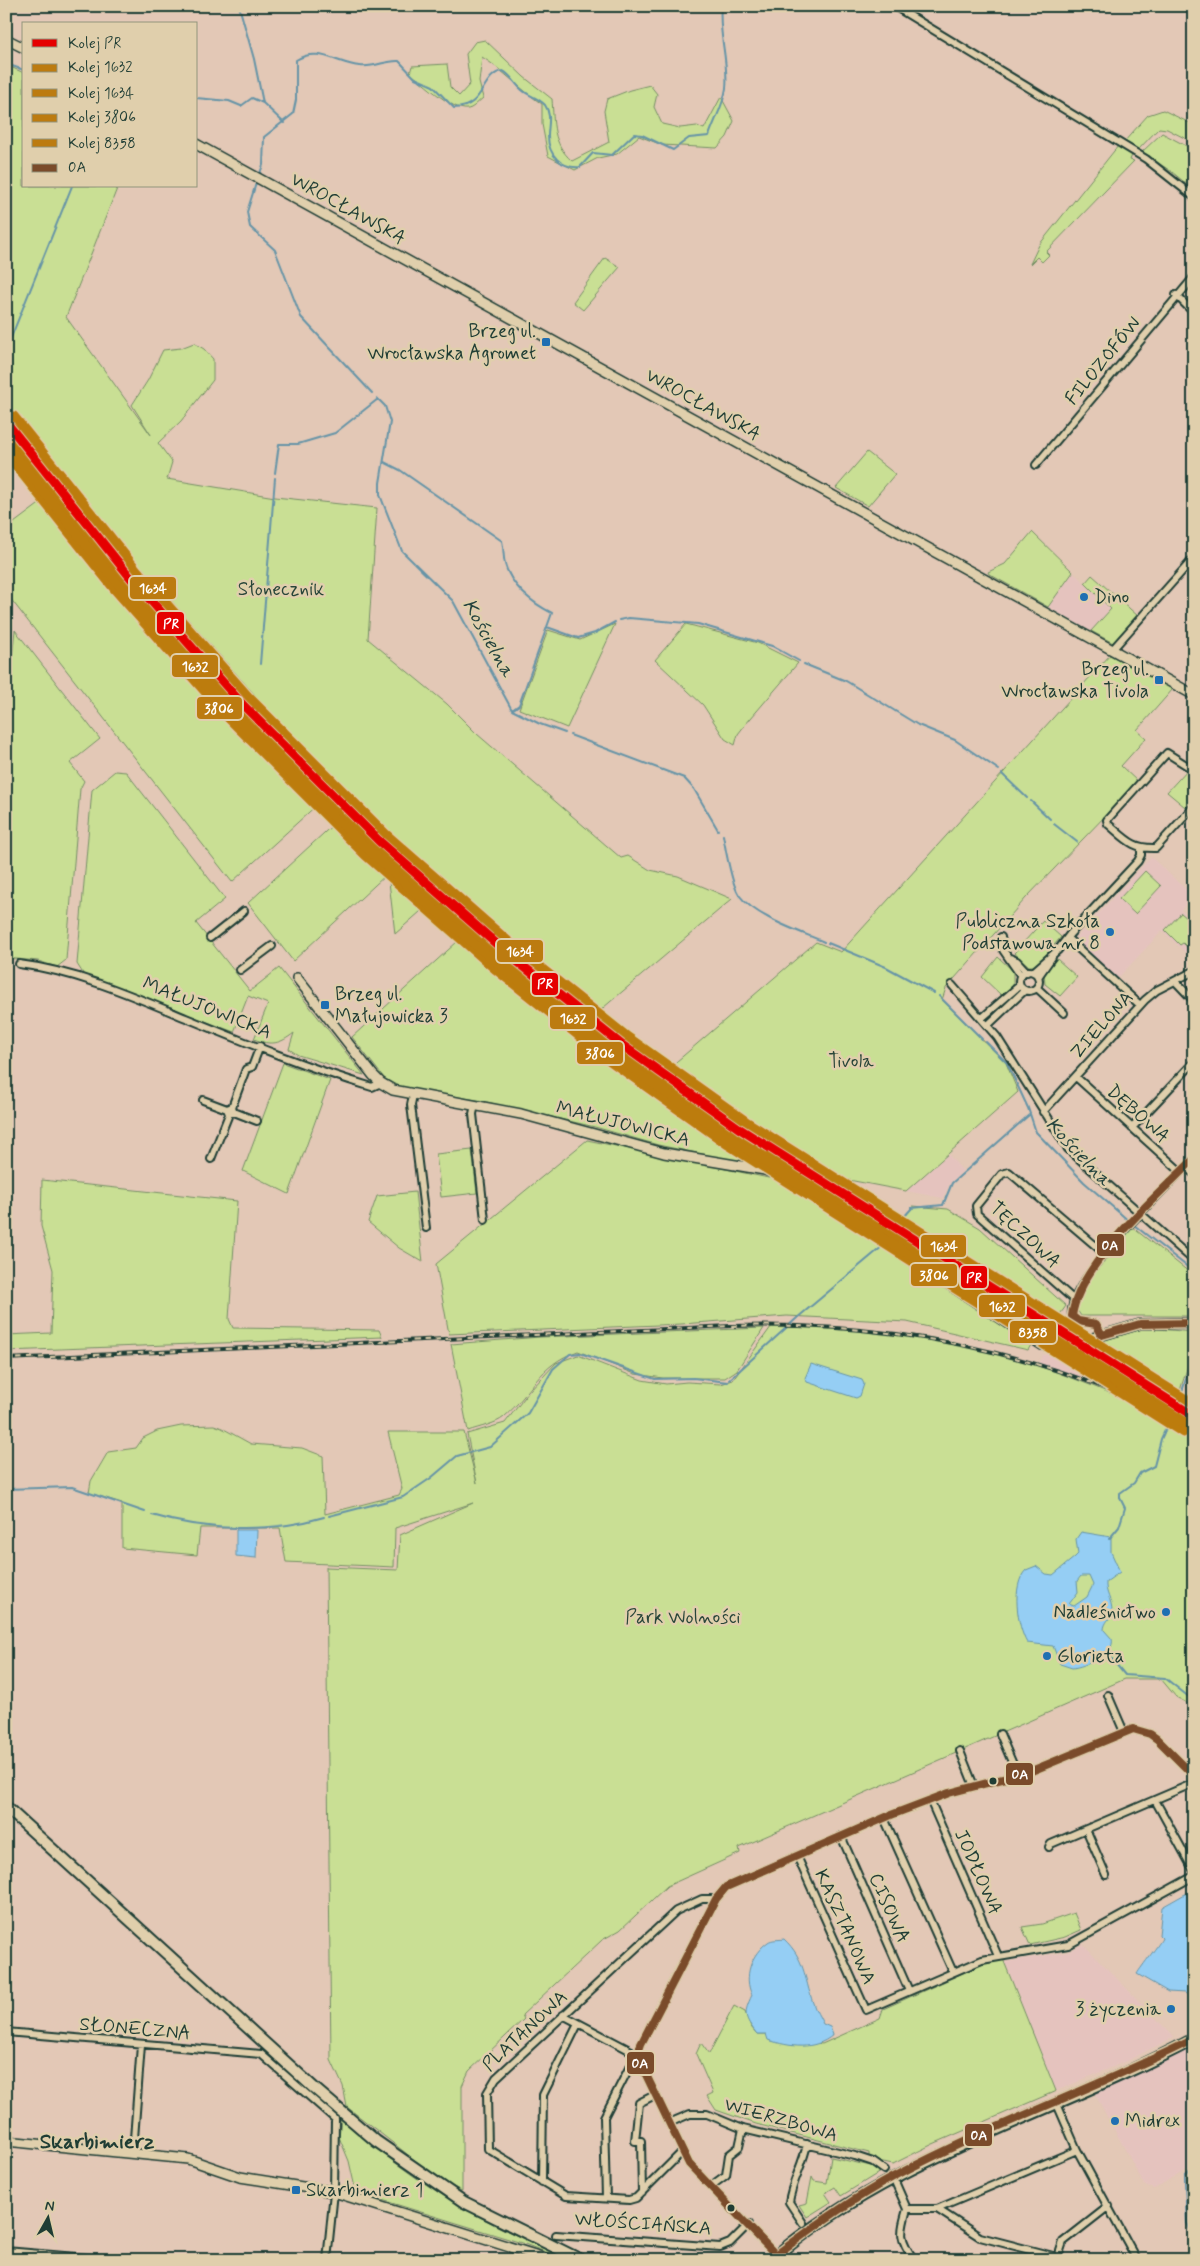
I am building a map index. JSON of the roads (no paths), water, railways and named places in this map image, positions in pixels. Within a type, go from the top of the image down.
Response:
[{"type":"main road","points":[[6,1807],[314,2088],[376,2141],[464,2202],[531,2237],[581,2260]]},
{"type":"main road","points":[[774,2257],[892,2178],[944,2152],[1132,2071],[1194,2039]]},
{"type":"main road","points":[[567,2253],[590,2260]]},
{"type":"street","points":[[894,6],[1146,159],[1193,197]]},
{"type":"street","points":[[6,38],[22,47]]},
{"type":"street","name":"WROCŁAWSKA","points":[[198,145],[1194,695]]},
{"type":"street","name":"FILOZOFÓW","points":[[1036,465],[1176,295],[1194,277]]},
{"type":"street","points":[[1176,295],[1194,313]]},
{"type":"street","points":[[1112,650],[1194,558]]},
{"type":"street","points":[[1194,770],[1166,753],[1107,820],[1108,824],[1141,849],[1156,848],[1194,806]]},
{"type":"street","points":[[988,1025],[1022,987],[1030,974],[1052,957],[1067,938],[1138,861],[1141,849]]},
{"type":"street","points":[[210,938],[244,910]]},
{"type":"street","points":[[1001,937],[1002,947],[1009,957],[1017,961],[1030,974],[1036,988],[1064,1012]]},
{"type":"street","points":[[1067,938],[1140,1005]]},
{"type":"street","points":[[240,970],[272,946]]},
{"type":"street","name":"MAŁUJOWICKA","points":[[19,964],[54,970],[115,989],[348,1080],[372,1087],[381,1083]]},
{"type":"street","name":"ZIELONA","points":[[1043,1112],[1150,995],[1194,971]]},
{"type":"street","name":"MAŁUJOWICKA","points":[[297,978],[381,1083],[393,1090],[521,1114],[664,1153],[774,1173],[796,1183],[1042,1345],[1062,1347],[1140,1324],[1194,1323]]},
{"type":"street","points":[[1175,981],[1194,1001]]},
{"type":"street","points":[[952,985],[988,1025],[1043,1112],[1076,1158],[1194,1261]]},
{"type":"street","points":[[1022,987],[1031,991],[1036,988]]},
{"type":"street","points":[[982,1018],[1022,987]]},
{"type":"street","points":[[211,1159],[246,1069],[252,1067],[260,1046]]},
{"type":"street","points":[[1132,1128],[1194,1062]]},
{"type":"street","name":"DĘBOWA","points":[[1076,1077],[1132,1128],[1184,1170],[1194,1174]]},
{"type":"street","points":[[413,1095],[411,1104],[426,1228]]},
{"type":"street","points":[[203,1100],[257,1120]]},
{"type":"street","points":[[474,1105],[473,1114],[485,1220]]},
{"type":"street","points":[[1102,1335],[1096,1324],[1078,1321],[1072,1316],[1074,1300],[1104,1253],[1194,1159]]},
{"type":"street","name":"TĘCZOWA","points":[[1074,1300],[977,1214],[976,1206],[1002,1174],[1009,1172],[1104,1253]]},
{"type":"street","points":[[1108,1694],[1124,1732]]},
{"type":"street","points":[[606,2198],[604,2117],[716,1899],[726,1887],[841,1836],[930,1800],[974,1786],[1018,1776],[1124,1732],[1138,1729],[1150,1734],[1179,1759],[1194,1776]]},
{"type":"street","points":[[1000,1734],[1018,1776]]},
{"type":"street","points":[[960,1751],[974,1786]]},
{"type":"street","points":[[1050,1847],[1051,1844],[1194,1783]]},
{"type":"street","name":"JODŁOWA","points":[[930,1800],[998,1956]]},
{"type":"street","points":[[1155,1800],[1194,1872]]},
{"type":"street","points":[[884,1818],[953,1972]]},
{"type":"street","points":[[1086,1829],[1106,1875]]},
{"type":"street","name":"CISOWA","points":[[841,1836],[909,1991]]},
{"type":"street","name":"KASZTANOWA","points":[[797,1856],[866,2010],[909,1991]]},
{"type":"street","points":[[909,1991],[982,1960],[1068,1945],[1194,1876]]},
{"type":"street","name":"PLATANOWA","points":[[642,2193],[632,2199],[566,2196],[488,2149],[487,2093],[496,2078],[676,1911],[702,1899],[716,1899]]},
{"type":"street","points":[[563,2015],[637,2056],[689,2164],[749,2224],[774,2257]]},
{"type":"street","points":[[542,2182],[543,2094],[578,2024]]},
{"type":"street","name":"SŁONECZNA","points":[[6,2032],[262,2054],[335,2119],[334,2192]]},
{"type":"street","points":[[133,2152],[141,2044]]},
{"type":"street","points":[[642,2193],[641,2141],[635,2141],[639,2103],[655,2095]]},
{"type":"street","points":[[1057,2104],[1077,2150],[1137,2260]]},
{"type":"street","name":"WIERZBOWA","points":[[669,2123],[697,2113],[707,2114],[743,2129],[855,2156],[873,2162],[884,2170]]},
{"type":"street","points":[[711,2186],[726,2175],[729,2155],[739,2147],[743,2129]]},
{"type":"street","points":[[6,2141],[133,2152],[188,2159],[240,2177],[334,2192],[550,2260]]},
{"type":"street","points":[[803,2223],[789,2202],[793,2180],[802,2161],[807,2144]]},
{"type":"street","points":[[907,2209],[937,2209],[1077,2150]]},
{"type":"street","points":[[642,2193],[682,2152]]},
{"type":"street","points":[[892,2178],[907,2209],[900,2233],[903,2244],[914,2260]]},
{"type":"street","points":[[327,2260],[334,2192]]},
{"type":"street","points":[[937,2209],[980,2238],[1057,2258],[1063,2242],[1109,2206]]},
{"type":"street","name":"WŁOŚCIAŃSKA","points":[[556,2236],[720,2247],[730,2243],[749,2224]]},
{"type":"street","points":[[6,2251],[111,2260]]},
{"type":"water","points":[[811,1364],[862,1380],[864,1384],[860,1396],[856,1398],[807,1382],[805,1378]]},
{"type":"water","points":[[236,1530],[257,1530],[256,1558],[236,1556]]},
{"type":"water","points":[[1081,1532],[1111,1537],[1111,1552],[1120,1572],[1106,1582],[1112,1611],[1104,1630],[1112,1639],[1112,1645],[1098,1659],[1072,1668],[1060,1664],[1053,1646],[1027,1643],[1023,1636],[1018,1616],[1017,1595],[1018,1585],[1026,1570],[1036,1566],[1046,1574],[1053,1575],[1075,1557],[1078,1554],[1076,1539]],"holes":[[[1081,1576],[1089,1576],[1093,1585],[1087,1597],[1074,1606],[1069,1604],[1078,1592],[1077,1581]]]},
{"type":"water","points":[[1194,1889],[1194,1999],[1185,1993],[1168,1992],[1137,1974],[1162,1938],[1159,1935],[1162,1907]]},
{"type":"water","points":[[784,1939],[791,1946],[800,1961],[815,2008],[823,2024],[830,2027],[833,2035],[818,2044],[793,2046],[768,2040],[766,2034],[757,2034],[747,2019],[746,2011],[752,1995],[748,1981],[753,1959],[768,1942]]},
{"type":"waterway","points":[[239,6],[254,59],[263,103]]},
{"type":"waterway","name":"Kościelna","points":[[259,176],[263,165],[264,137],[293,114],[296,100],[296,60],[312,55],[320,55],[360,66],[399,61],[415,78],[433,86],[454,108],[464,107],[472,103],[490,78],[496,73],[503,71],[522,90],[545,105],[549,116],[548,136],[550,149],[553,155],[567,166],[580,167],[593,153],[612,155],[634,134],[642,135],[673,150],[689,138],[709,136],[723,100],[727,78],[720,16],[721,6]]},
{"type":"waterway","points":[[6,64],[22,69]]},
{"type":"waterway","points":[[198,98],[229,101],[241,106],[252,98],[263,103],[284,123]]},
{"type":"waterway","name":"Kościelna","points":[[257,180],[247,212],[250,227],[275,250],[301,317],[372,393]]},
{"type":"waterway","points":[[6,350],[71,188]]},
{"type":"waterway","name":"Kościelna","points":[[377,398],[385,406],[390,422],[380,483],[380,495],[402,551],[453,601],[512,710],[540,724],[565,733]]},
{"type":"waterway","points":[[275,473],[279,444],[298,444],[335,433],[378,399]]},
{"type":"waterway","points":[[384,462],[400,470],[502,541],[505,564],[512,580],[530,599],[552,613],[519,705],[512,710]]},
{"type":"waterway","points":[[260,664],[275,478]]},
{"type":"waterway","points":[[619,620],[629,618],[698,624],[772,646],[799,661]]},
{"type":"waterway","points":[[547,627],[578,638],[595,633],[615,622]]},
{"type":"waterway","points":[[804,664],[846,681],[918,725],[955,740],[999,770]]},
{"type":"waterway","name":"Kościelna","points":[[570,735],[684,778],[694,789],[718,830]]},
{"type":"waterway","points":[[1002,774],[1027,798]]},
{"type":"waterway","points":[[1031,801],[1050,819]]},
{"type":"waterway","points":[[1054,824],[1077,842]]},
{"type":"waterway","name":"Kościelna","points":[[723,835],[736,890],[746,903],[766,917],[824,942]]},
{"type":"waterway","name":"Kościelna","points":[[828,943],[886,967],[934,993]]},
{"type":"waterway","name":"Kościelna","points":[[939,996],[982,1039]]},
{"type":"waterway","name":"Kościelna","points":[[986,1042],[1007,1063],[1028,1108],[1036,1132],[1084,1182],[1130,1222]]},
{"type":"waterway","points":[[902,1219],[912,1208],[943,1205],[952,1183],[1029,1115]]},
{"type":"waterway","name":"Kościelna","points":[[1134,1225],[1194,1272]]},
{"type":"waterway","points":[[889,1239],[893,1235]]},
{"type":"waterway","points":[[729,1380],[797,1318],[883,1246]]},
{"type":"waterway","points":[[329,1516],[403,1497],[431,1478],[457,1456],[490,1447],[528,1413],[553,1369],[570,1354],[580,1353],[655,1379],[693,1378],[728,1382]]},
{"type":"waterway","name":"Kościelna","points":[[1179,1401],[1194,1354]]},
{"type":"waterway","name":"Kościelna","points":[[1109,1539],[1119,1527],[1125,1508],[1120,1498],[1120,1493],[1134,1483],[1140,1473],[1154,1466],[1161,1439],[1168,1424]]},
{"type":"waterway","points":[[6,1489],[72,1487],[145,1512]]},
{"type":"waterway","points":[[152,1515],[194,1524],[238,1528],[282,1526],[324,1517]]},
{"type":"waterway","name":"Kościelna","points":[[1106,1652],[1125,1675],[1165,1678],[1194,1701]]},
{"type":"waterway","name":"Kościelna","points":[[1194,2166],[1185,2175],[1187,2223],[1194,2238]]},
{"type":"waterway","name":"Kościelna","points":[[1190,2260],[1194,2255]]},
{"type":"railway","points":[[6,1359],[731,1326],[792,1326],[852,1329],[911,1336],[970,1347],[1027,1361],[1084,1380],[1140,1403],[1194,1430]]},
{"type":"rail line","name":"1634","points":[[14,416],[138,571],[249,697],[386,834],[514,946],[628,1037],[746,1121],[1194,1404]]},
{"type":"rail line","name":"PR","points":[[6,422],[130,577],[242,704],[379,841],[508,954],[622,1045],[740,1129],[1194,1416]]},
{"type":"rail line","name":"1632","points":[[6,438],[122,583],[235,711],[372,848],[502,962],[616,1053],[734,1137],[1189,1424]]},
{"type":"rail line","name":"8358","points":[[6,444],[138,608],[255,738],[358,840],[465,936],[577,1027],[650,1082],[725,1134],[955,1284],[1189,1428]]},
{"type":"rail line","name":"3806","points":[[6,454],[114,589],[228,718],[365,855],[496,970],[610,1061],[728,1145],[1183,1433]]},
{"type":"place","name":"Brzeg ul. Wrocławska Agromet","points":[[546,342]]},
{"type":"place","name":"Dino","points":[[1084,597]]},
{"type":"place","name":"Brzeg ul. Wrocławska Tivola","points":[[1159,680]]},
{"type":"place","name":"Publiczna Szkoła Podstawowa nr 8","points":[[1110,932]]},
{"type":"place","name":"Brzeg ul. Małujowicka 3","points":[[325,1005]]},
{"type":"place","name":"Nadleśnictwo","points":[[1166,1612]]},
{"type":"place","name":"Glorieta","points":[[1047,1656]]},
{"type":"place","name":"3 życzenia","points":[[1171,2009]]},
{"type":"place","name":"Midrex","points":[[1115,2121]]},
{"type":"place","name":"Skarbimierz 1","points":[[296,2190]]},
{"type":"district","name":"Skarbimierz","points":[[97,2142]]},
{"type":"park label","name":"Słonecznik","points":[[281,589]]},
{"type":"park label","name":"Tivola","points":[[851,1061]]},
{"type":"park label","name":"Park Wolności","points":[[683,1617]]}]
